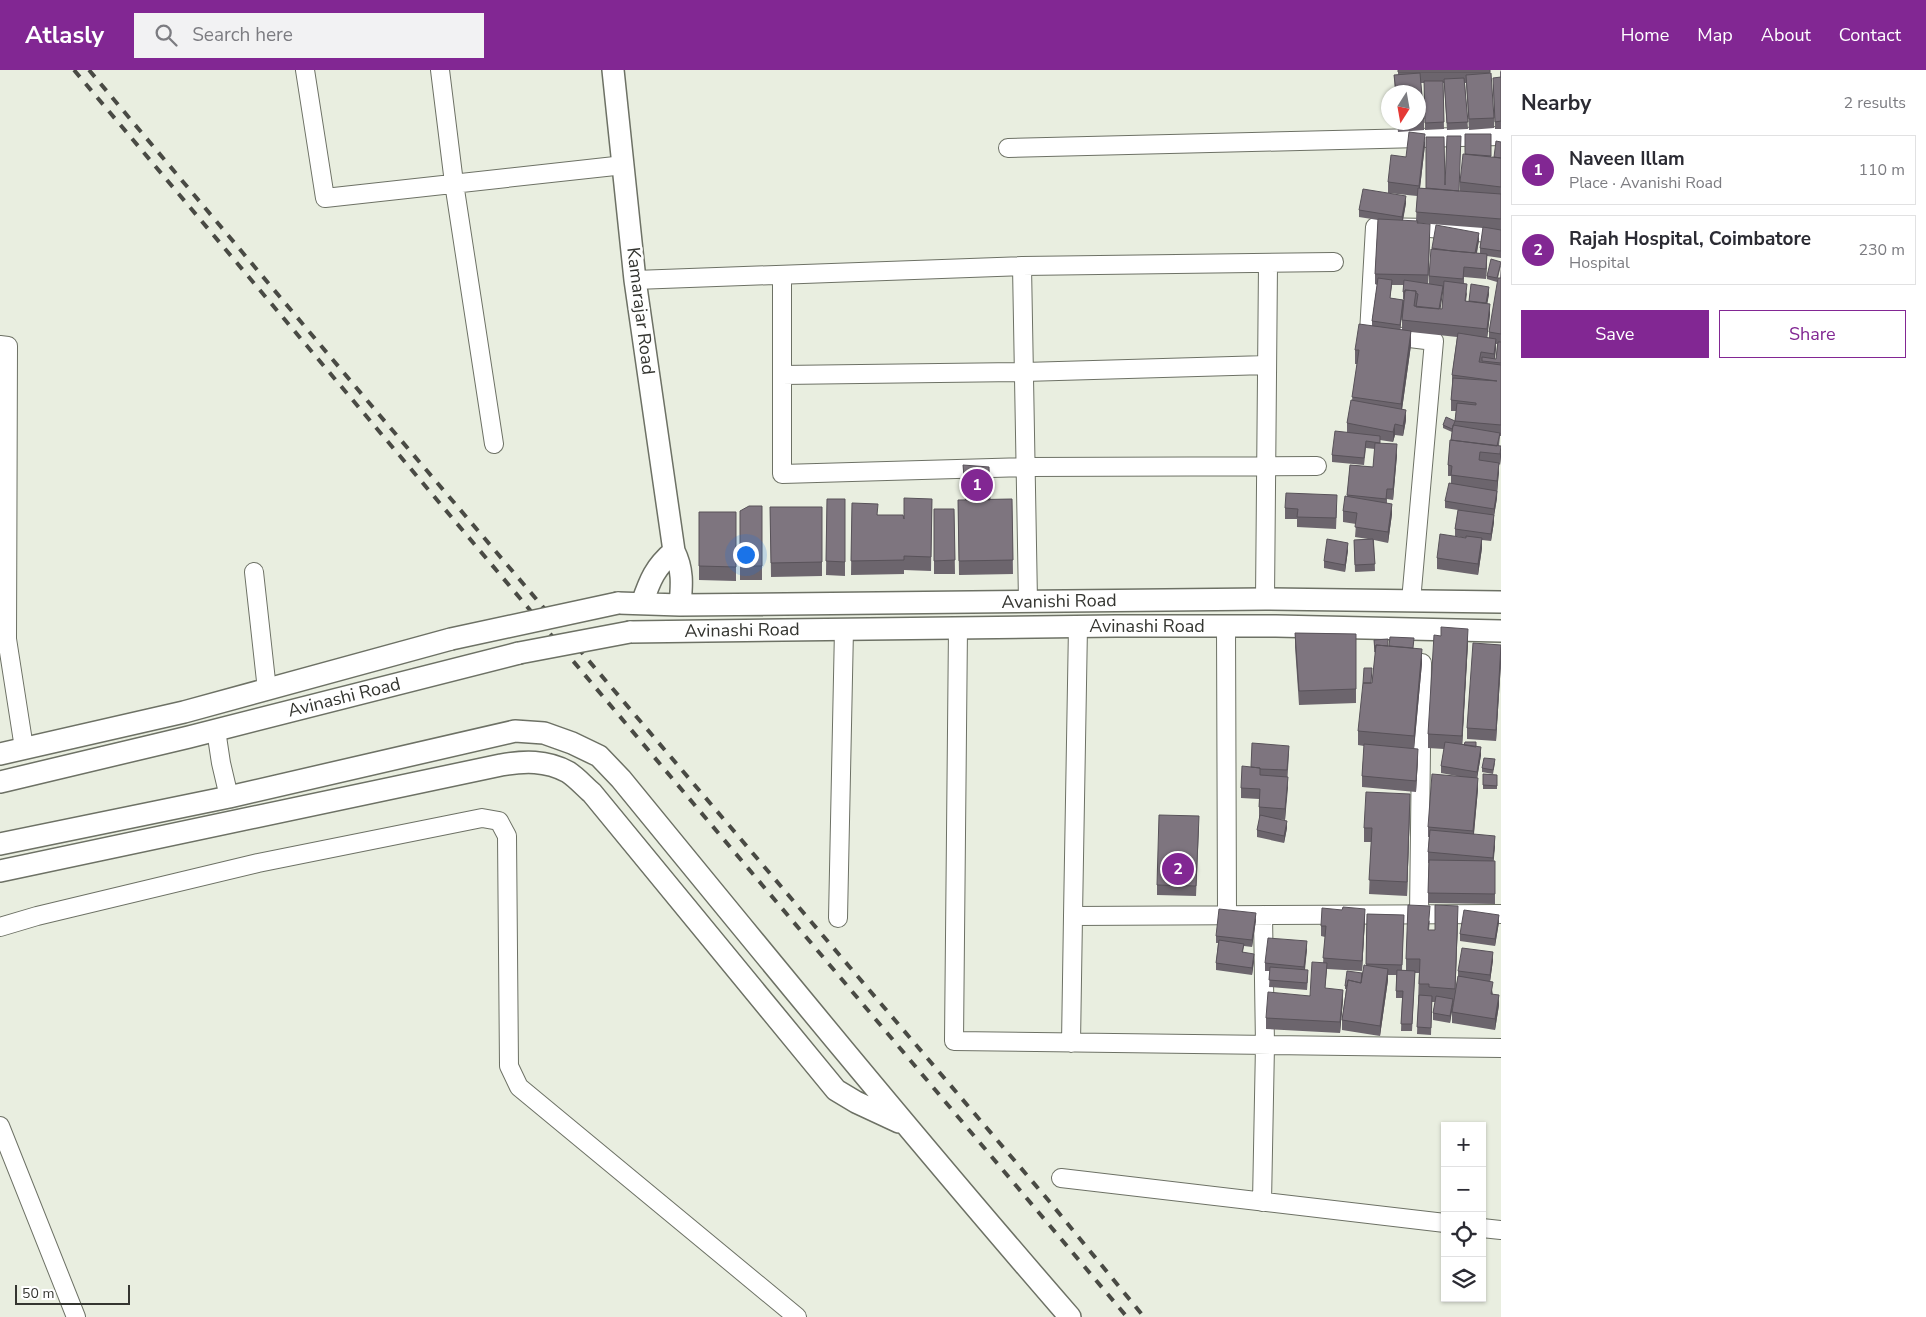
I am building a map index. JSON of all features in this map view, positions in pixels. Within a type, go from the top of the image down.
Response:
[{"type":"main road","name":"Kamarajar Road","points":[[613,70],[636,280],[674,551],[680,564],[682,578],[680,605]]},
{"type":"main road","points":[[642,604],[653,574],[662,561],[674,551]]},
{"type":"main road","name":"Avanishi Road","points":[[618,602],[680,605],[1265,599],[1501,602]]},
{"type":"main road","points":[[1116,600],[1116,626]]},
{"type":"main road","name":"Avinashi Road","points":[[0,754],[137,723],[267,690],[451,639],[618,602]]},
{"type":"main road","points":[[978,602],[980,627]]},
{"type":"main road","name":"Avinashi Road","points":[[0,782],[216,730],[519,653],[630,632],[1078,626],[1226,626],[1501,631]]},
{"type":"main road","points":[[0,844],[229,797],[515,731],[544,733],[578,746],[598,756],[621,779],[908,1127],[1070,1317]]},
{"type":"main road","points":[[0,872],[501,765],[524,761],[548,764],[569,772],[592,793],[836,1090],[856,1102],[908,1127]]},
{"type":"street","points":[[305,70],[325,198],[624,165]]},
{"type":"street","points":[[440,70],[454,184],[494,444]]},
{"type":"street","points":[[1008,148],[1501,136]]},
{"type":"street","points":[[1411,601],[1434,342],[1369,333],[1374,227],[1430,228],[1501,234]]},
{"type":"street","points":[[636,280],[1022,266],[1334,262]]},
{"type":"street","points":[[1265,599],[1268,264]]},
{"type":"street","points":[[1022,266],[1028,601]]},
{"type":"street","points":[[782,275],[782,474],[1026,467],[1317,466]]},
{"type":"street","points":[[0,345],[8,346],[3,639],[24,748]]},
{"type":"street","points":[[782,375],[1024,372],[1268,365]]},
{"type":"street","points":[[254,572],[267,690]]},
{"type":"street","points":[[1071,1043],[1078,626]]},
{"type":"street","points":[[1226,626],[1227,915]]},
{"type":"street","points":[[958,628],[954,1042],[1501,1048]]},
{"type":"street","points":[[838,918],[844,629]]},
{"type":"street","points":[[1419,914],[1422,663]]},
{"type":"street","points":[[216,730],[229,797]]},
{"type":"street","points":[[0,927],[37,916],[258,863],[482,818],[499,821],[507,836],[509,1066],[519,1088],[797,1317]]},
{"type":"street","points":[[1074,916],[1501,914]]},
{"type":"street","points":[[1262,1202],[1265,1046],[1263,915]]},
{"type":"street","points":[[0,1126],[76,1317]]},
{"type":"street","points":[[1061,1178],[1441,1223]]},
{"type":"street","points":[[1486,1228],[1501,1230]]},
{"type":"building","points":[[1398,70],[1490,70],[1490,72],[1398,72]]},
{"type":"building","points":[[1420,73],[1421,85],[1395,85],[1394,75]]},
{"type":"building","points":[[1491,73],[1494,118],[1469,119],[1466,75]]},
{"type":"building","points":[[1501,77],[1501,121],[1495,122],[1493,78]]},
{"type":"building","points":[[1464,78],[1468,122],[1447,123],[1444,79]]},
{"type":"building","points":[[1424,81],[1443,81],[1444,122],[1426,123],[1426,85],[1424,85]]},
{"type":"building","points":[[1409,132],[1425,134],[1419,186],[1388,182],[1391,155],[1406,157]]},
{"type":"building","points":[[1465,134],[1491,134],[1491,156],[1465,154]]},
{"type":"building","points":[[1447,136],[1461,136],[1459,191],[1426,188],[1426,137],[1444,137],[1445,185]]},
{"type":"building","points":[[1496,141],[1501,142],[1501,158],[1494,157]]},
{"type":"building","points":[[1463,154],[1501,158],[1501,187],[1460,182]]},
{"type":"building","points":[[1418,188],[1501,194],[1501,219],[1416,212]]},
{"type":"building","points":[[1363,189],[1406,196],[1402,217],[1359,210]]},
{"type":"building","points":[[1378,219],[1418,221],[1417,223],[1430,224],[1428,275],[1375,274]]},
{"type":"building","points":[[1436,225],[1479,233],[1475,253],[1432,248]]},
{"type":"building","points":[[1483,227],[1501,230],[1501,251],[1480,248]]},
{"type":"building","points":[[1431,249],[1487,254],[1486,269],[1464,267],[1463,279],[1429,276]]},
{"type":"building","points":[[1491,259],[1501,262],[1497,278],[1487,276]]},
{"type":"building","points":[[1378,278],[1392,280],[1390,298],[1403,300],[1400,325],[1372,321]]},
{"type":"building","points":[[1498,278],[1501,278],[1501,334],[1489,332]]},
{"type":"building","points":[[1404,280],[1443,286],[1439,309],[1416,307],[1418,294],[1416,291],[1405,290],[1403,292]]},
{"type":"building","points":[[1444,281],[1467,284],[1465,301],[1490,304],[1487,329],[1402,320],[1405,290],[1416,291],[1414,306],[1442,309]]},
{"type":"building","points":[[1471,284],[1489,287],[1486,303],[1469,301]]},
{"type":"building","points":[[1359,324],[1411,331],[1401,404],[1352,397],[1359,350],[1355,350]]},
{"type":"building","points":[[1458,333],[1496,339],[1494,354],[1481,352],[1479,362],[1501,365],[1501,425],[1455,421],[1457,403],[1476,405],[1476,403],[1451,400],[1453,378],[1497,381],[1452,375]]},
{"type":"building","points":[[1498,342],[1501,342],[1501,363],[1482,361],[1482,357],[1496,359]]},
{"type":"building","points":[[1351,400],[1406,410],[1403,426],[1395,424],[1393,432],[1347,423]]},
{"type":"building","points":[[1446,417],[1455,421],[1452,429],[1443,425]]},
{"type":"building","points":[[1453,425],[1500,433],[1497,446],[1451,440]]},
{"type":"building","points":[[1335,431],[1380,436],[1380,443],[1366,441],[1364,458],[1332,455]]},
{"type":"building","points":[[1450,440],[1501,446],[1500,454],[1480,452],[1479,460],[1499,463],[1497,481],[1451,475],[1452,466],[1448,465]]},
{"type":"building","points":[[1375,443],[1397,444],[1393,489],[1387,489],[1386,499],[1347,495],[1350,465],[1373,467]]},
{"type":"building","points":[[963,465],[989,467],[990,500],[966,500]]},
{"type":"building","points":[[1449,483],[1497,491],[1494,509],[1445,501]]},
{"type":"building","points":[[1286,493],[1337,495],[1336,518],[1297,517],[1298,509],[1285,508]]},
{"type":"building","points":[[1345,496],[1392,504],[1388,532],[1355,527],[1357,513],[1343,511]]},
{"type":"building","points":[[904,498],[932,499],[931,557],[904,556],[904,560],[851,561],[852,503],[878,504],[877,515],[903,515],[904,519]]},
{"type":"building","points":[[827,499],[845,499],[845,562],[826,561]]},
{"type":"building","points":[[1012,499],[1013,560],[959,561],[958,500]]},
{"type":"building","points":[[749,506],[762,506],[762,566],[740,566],[740,511]]},
{"type":"building","points":[[770,507],[822,507],[822,562],[771,563]]},
{"type":"building","points":[[934,509],[954,509],[955,560],[934,561]]},
{"type":"building","points":[[1458,510],[1494,515],[1491,534],[1455,529]]},
{"type":"building","points":[[699,512],[736,512],[736,567],[699,566]]},
{"type":"building","points":[[1440,534],[1466,538],[1466,536],[1482,538],[1478,564],[1437,558]]},
{"type":"building","points":[[1327,539],[1348,543],[1345,565],[1324,561]]},
{"type":"building","points":[[1373,539],[1375,564],[1355,565],[1354,540]]},
{"type":"building","points":[[1441,627],[1468,629],[1462,736],[1428,734],[1434,635],[1441,636]]},
{"type":"building","points":[[1295,633],[1356,634],[1356,689],[1299,691]]},
{"type":"building","points":[[1390,637],[1414,638],[1413,648],[1389,646]]},
{"type":"building","points":[[1388,639],[1388,646],[1376,645],[1375,652],[1374,640]]},
{"type":"building","points":[[1473,643],[1501,645],[1496,730],[1467,728]]},
{"type":"building","points":[[1376,645],[1422,649],[1414,736],[1358,731],[1363,683],[1372,683]]},
{"type":"building","points":[[1364,668],[1372,668],[1371,683],[1363,683]]},
{"type":"building","points":[[1445,742],[1481,747],[1477,772],[1441,766]]},
{"type":"building","points":[[1465,742],[1476,742],[1476,747],[1464,745]]},
{"type":"building","points":[[1252,743],[1289,746],[1287,770],[1251,767]]},
{"type":"building","points":[[1364,744],[1418,749],[1416,781],[1362,776]]},
{"type":"building","points":[[1484,758],[1495,759],[1493,770],[1482,768]]},
{"type":"building","points":[[1242,766],[1260,768],[1260,775],[1288,777],[1285,809],[1259,807],[1260,789],[1241,788]]},
{"type":"building","points":[[1432,774],[1478,778],[1473,831],[1428,827]]},
{"type":"building","points":[[1483,774],[1497,775],[1497,786],[1483,785]]},
{"type":"building","points":[[1366,792],[1410,794],[1407,882],[1369,880],[1372,828],[1364,828]]},
{"type":"building","points":[[1159,815],[1199,816],[1196,886],[1157,885]]},
{"type":"building","points":[[1260,815],[1287,821],[1284,836],[1257,830]]},
{"type":"building","points":[[1430,830],[1495,836],[1493,858],[1428,852]]},
{"type":"building","points":[[1429,860],[1495,861],[1495,894],[1428,893]]},
{"type":"building","points":[[1408,905],[1430,906],[1428,930],[1435,930],[1435,905],[1458,906],[1455,989],[1429,987],[1429,984],[1419,984],[1420,959],[1406,959]]},
{"type":"building","points":[[1343,907],[1365,909],[1362,961],[1323,958],[1326,926],[1321,926],[1322,908],[1342,910]]},
{"type":"building","points":[[1219,909],[1256,913],[1252,940],[1216,936]]},
{"type":"building","points":[[1464,910],[1499,915],[1495,939],[1460,934]]},
{"type":"building","points":[[1367,914],[1404,915],[1402,965],[1366,964]]},
{"type":"building","points":[[1268,938],[1307,941],[1304,967],[1265,963]]},
{"type":"building","points":[[1219,940],[1244,944],[1242,952],[1254,954],[1252,968],[1216,963]]},
{"type":"building","points":[[1462,948],[1493,952],[1490,975],[1458,971]]},
{"type":"building","points":[[1312,962],[1327,963],[1325,988],[1343,990],[1340,1022],[1266,1018],[1268,992],[1310,996]]},
{"type":"building","points":[[1364,965],[1388,969],[1380,1026],[1342,1020],[1348,980],[1361,983]]},
{"type":"building","points":[[1270,967],[1308,970],[1307,983],[1269,980]]},
{"type":"building","points":[[1397,970],[1415,971],[1412,1024],[1401,1024],[1403,991],[1396,991]]},
{"type":"building","points":[[1347,971],[1362,973],[1361,983],[1348,980],[1347,986],[1345,986]]},
{"type":"building","points":[[1458,976],[1493,982],[1491,994],[1499,995],[1495,1019],[1452,1012]]},
{"type":"building","points":[[1419,995],[1432,996],[1431,1028],[1417,1027]]},
{"type":"building","points":[[1436,996],[1453,999],[1450,1016],[1433,1013]]},
{"type":"railway","points":[[74,70],[1127,1317]]},
{"type":"railway","points":[[89,70],[365,398],[1049,1201],[1144,1317]]},
{"type":"place","name":"Naveen Illam","points":[[977,485]]},
{"type":"place","name":"Rajah Hospital, Coimbatore","points":[[1178,869]]}]
